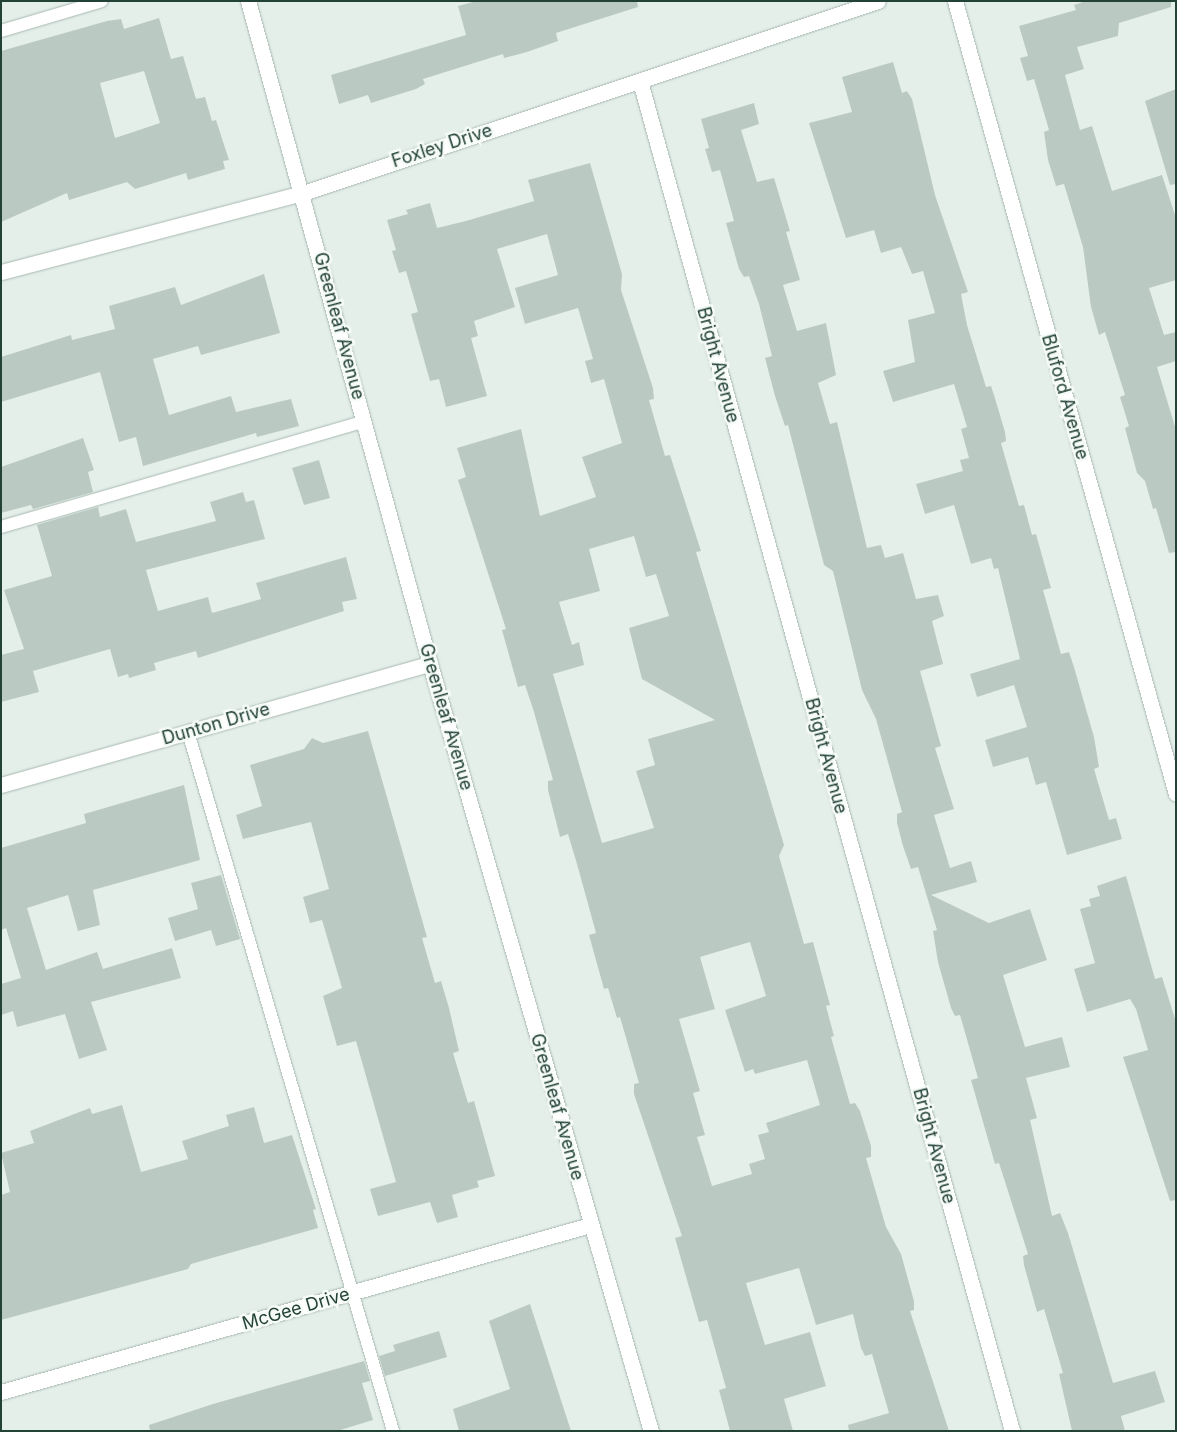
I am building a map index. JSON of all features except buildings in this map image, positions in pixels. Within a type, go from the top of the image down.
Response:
[{"type":"street","name":"Greenleaf Avenue","points":[[248,1],[303,193],[430,664],[590,1225],[651,1431]]},
{"type":"street","name":"Foxley Drive","points":[[1,272],[303,193],[878,1]]},
{"type":"street","name":"Bluford Avenue","points":[[955,1],[1176,794]]},
{"type":"street","name":"Bright Avenue","points":[[640,81],[1012,1431]]},
{"type":"street","name":"Dunton Drive","points":[[1,785],[430,664]]},
{"type":"street","name":"McGee Drive","points":[[1,1392],[590,1225]]},
{"type":"lane","points":[[1,31],[102,1]]},
{"type":"lane","points":[[1,527],[364,421]]},
{"type":"lane","points":[[188,732],[393,1431]]}]
